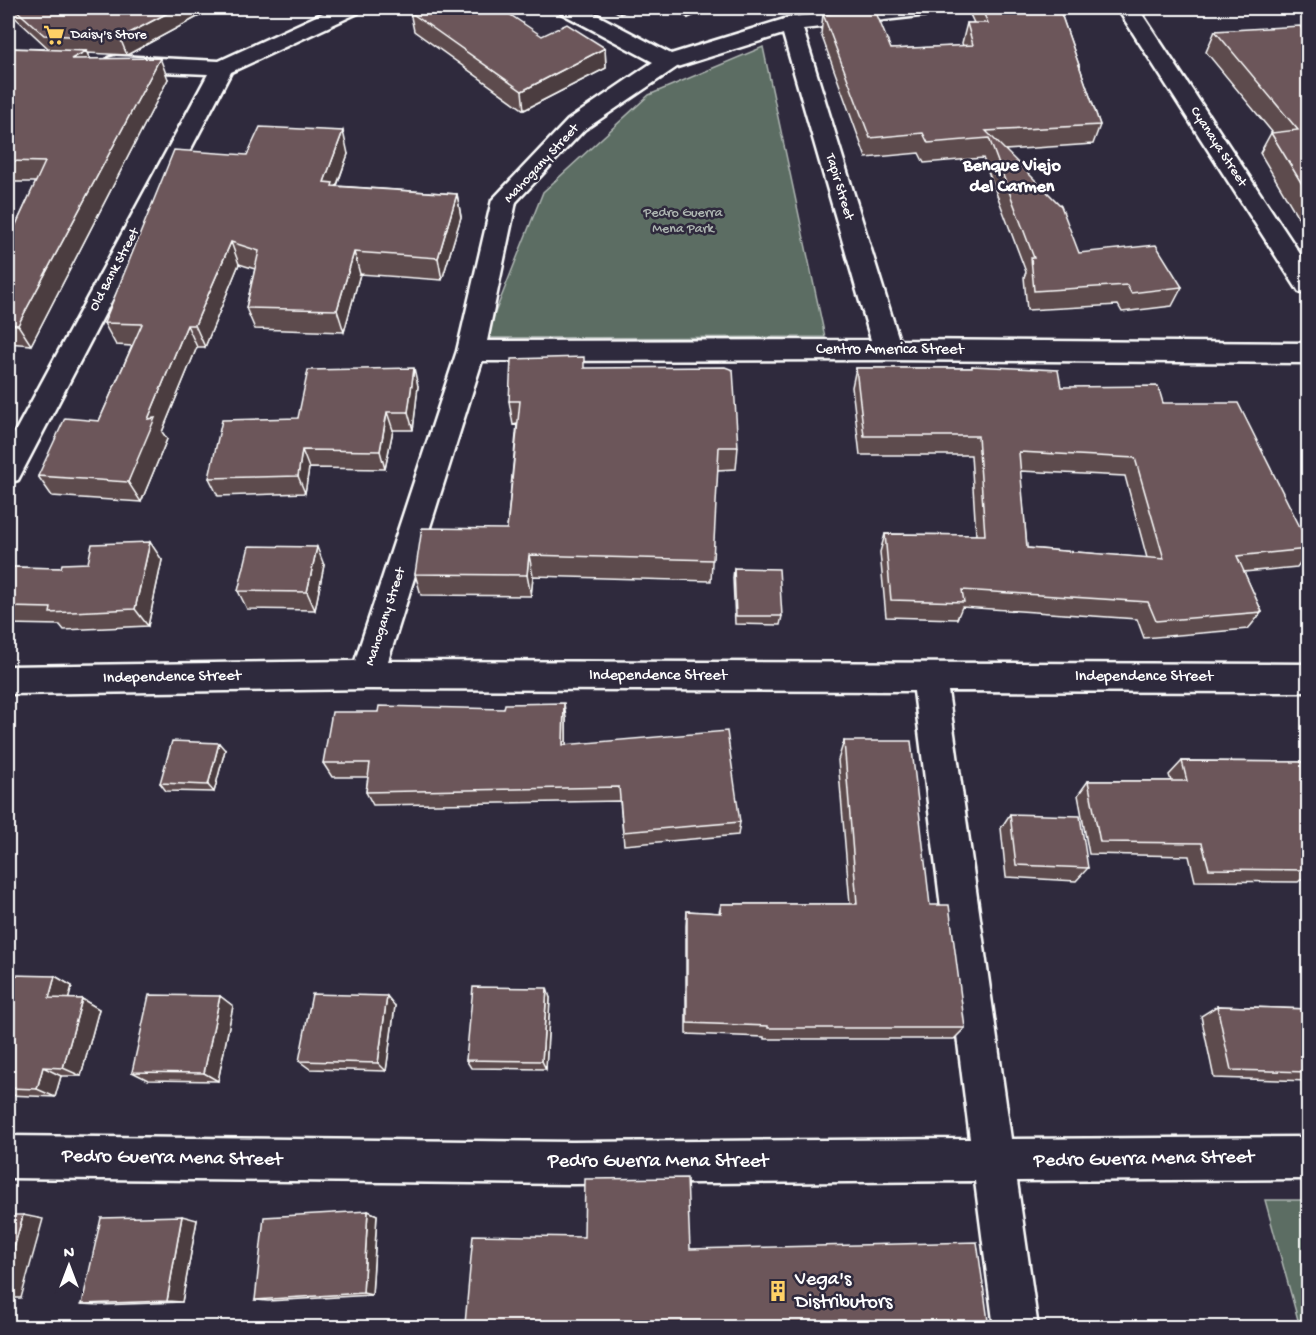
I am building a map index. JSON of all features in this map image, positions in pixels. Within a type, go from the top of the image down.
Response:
[{"type":"street","points":[[91,62],[222,68],[350,8]]},
{"type":"street","points":[[569,8],[669,62]]},
{"type":"street","name":"Mahogany Street","points":[[367,675],[471,351],[504,200],[576,125],[669,62],[791,24],[938,8]]},
{"type":"street","name":"Cyanaya Street","points":[[1127,8],[1308,286]]},
{"type":"street","name":"Tapir Street","points":[[791,24],[888,350]]},
{"type":"street","name":"Old Bank Street","points":[[8,472],[222,68]]},
{"type":"street","name":"Centro America Street","points":[[471,351],[888,350],[1308,353]]},
{"type":"street","name":"Independence Street","points":[[8,680],[367,675],[1308,678]]},
{"type":"street","points":[[929,677],[1016,1328]]},
{"type":"street","name":"Pedro Guerra Mena Street","points":[[8,1157],[572,1163],[992,1162],[1308,1158]]},
{"type":"green space","name":"Pedro Guerra Mena Park","points":[[763,47],[825,337],[485,338],[543,192],[649,95]]},
{"type":"green space","points":[[1265,1200],[1308,1200],[1308,1327],[1300,1327]]},
{"type":"building","points":[[14,8],[177,8],[120,38],[44,35]]},
{"type":"building","points":[[420,8],[500,8],[542,36],[567,24],[605,48],[522,91],[410,12]]},
{"type":"building","points":[[981,8],[1059,8],[1100,125],[986,131],[1061,206],[1079,253],[1156,245],[1182,287],[1131,293],[1127,285],[1034,291],[1031,258],[1034,258],[989,138],[928,143],[923,133],[870,138],[823,14],[875,10],[891,49],[973,45],[967,23],[988,23]]},
{"type":"building","points":[[1300,26],[1308,37],[1308,194],[1271,133],[1298,130],[1215,31]]},
{"type":"building","points":[[8,48],[86,51],[71,59],[160,58],[18,325],[8,324],[8,242],[45,162],[8,161]]},
{"type":"building","points":[[260,127],[343,131],[324,182],[333,183],[332,186],[457,194],[438,258],[354,252],[337,310],[246,308],[259,251],[231,242],[195,325],[187,325],[148,419],[155,418],[128,482],[38,476],[65,418],[99,421],[142,324],[104,323],[174,150],[247,155]]},
{"type":"building","points":[[584,357],[584,368],[725,367],[733,370],[738,447],[719,447],[713,560],[529,555],[527,575],[415,574],[422,528],[507,529],[520,401],[509,401],[511,359]]},
{"type":"building","points":[[972,366],[1058,370],[1061,387],[1158,386],[1163,403],[1238,403],[1308,543],[1308,549],[1237,556],[1262,612],[1156,621],[1148,602],[962,590],[964,602],[891,600],[885,534],[985,535],[978,436],[864,436],[856,368],[972,368]],"holes":[[[1019,452],[1135,458],[1164,559],[1027,548]]]},
{"type":"building","points":[[414,368],[408,412],[387,412],[380,451],[302,450],[298,476],[209,478],[222,420],[298,418],[308,370]]},
{"type":"building","points":[[150,542],[135,609],[50,613],[51,608],[8,607],[8,567],[61,568],[62,564],[88,563],[92,544]]},
{"type":"building","points":[[249,546],[317,547],[307,592],[238,591]]},
{"type":"building","points":[[734,568],[779,569],[782,616],[736,616]]},
{"type":"building","points":[[564,703],[563,745],[727,731],[740,822],[623,832],[619,787],[366,792],[370,763],[323,763],[332,712],[378,712],[379,706],[504,709],[505,704]]},
{"type":"building","points":[[172,741],[219,743],[208,785],[160,783]]},
{"type":"building","points":[[844,741],[911,741],[930,905],[949,905],[965,1028],[768,1028],[768,1026],[687,1023],[687,911],[721,913],[721,904],[857,904]]},
{"type":"building","points":[[1182,761],[1308,762],[1308,843],[1306,843],[1308,870],[1209,869],[1202,843],[1100,842],[1088,781],[1187,781]]},
{"type":"building","points":[[1010,814],[1080,816],[1088,868],[1016,865]]},
{"type":"building","points":[[11,975],[55,976],[49,998],[82,999],[63,1068],[43,1067],[37,1089],[8,1088],[8,985]]},
{"type":"building","points":[[473,987],[547,988],[542,1061],[466,1060]]},
{"type":"building","points":[[312,994],[387,996],[378,1063],[299,1061]]},
{"type":"building","points":[[149,995],[220,996],[204,1073],[132,1072]]},
{"type":"building","points":[[1217,1006],[1308,1009],[1308,1072],[1231,1070]]},
{"type":"building","name":"Vega's Distributors","points":[[687,1178],[690,1249],[977,1242],[989,1328],[579,1328],[465,1324],[473,1235],[584,1237],[585,1179]]},
{"type":"building","points":[[368,1211],[363,1293],[255,1300],[264,1217]]},
{"type":"building","points":[[8,1215],[23,1215],[8,1270]]},
{"type":"building","points":[[182,1216],[167,1301],[82,1304],[101,1218]]},
{"type":"place","name":"Daisy's Store","points":[[54,35]]},
{"type":"place","name":"Vega's Distributors","points":[[778,1291]]},
{"type":"district","name":"Benque Viejo del Carmen","points":[[1012,176]]}]
